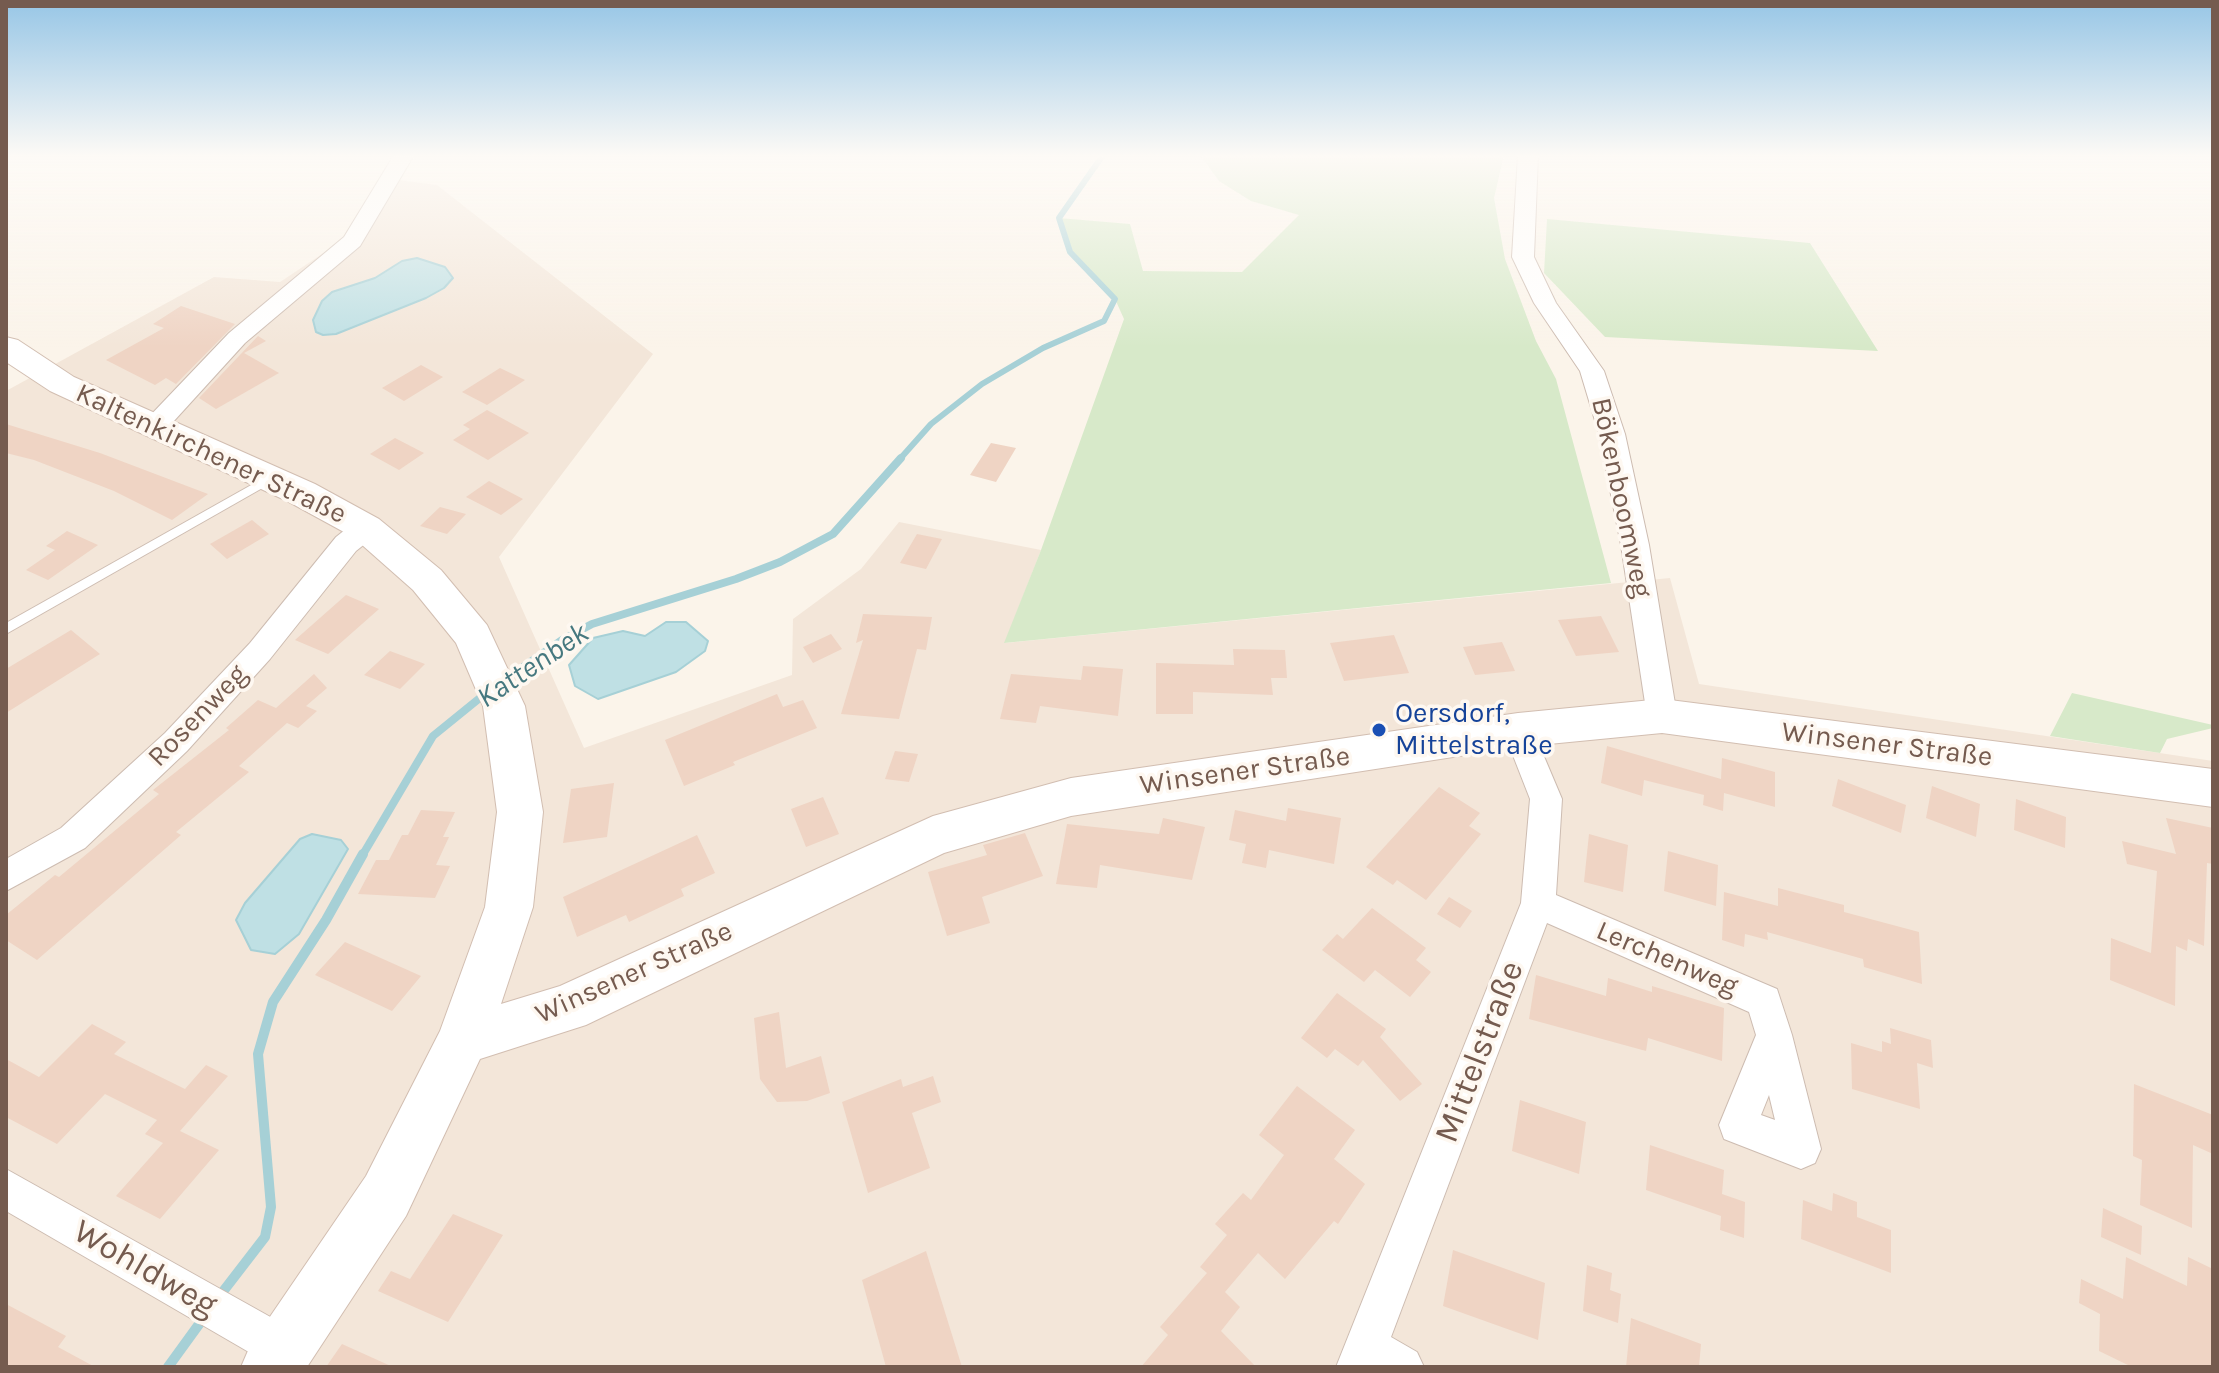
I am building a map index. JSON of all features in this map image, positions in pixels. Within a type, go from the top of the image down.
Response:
[{"type":"street","points":[[154,427],[237,338],[352,241],[365,219]]},
{"type":"street","name":"Bökenboomweg","points":[[1525,219],[1523,257],[1545,303],[1592,371],[1612,434],[1635,545],[1662,716]]},
{"type":"street","name":"Kaltenkirchener Straße","points":[[6,347],[62,384],[269,479],[366,528],[427,580],[473,636],[496,686],[520,812],[509,907],[463,1040],[386,1196],[278,1356]]},
{"type":"street","name":"Rosenweg","points":[[6,876],[73,838],[176,742],[260,651],[346,544],[366,528]]},
{"type":"street","name":"Winsener Straße","points":[[463,1040],[568,1008],[933,836],[1071,797],[1518,730],[1662,716],[2213,788]]},
{"type":"street","name":"Mittelstraße","points":[[1375,1360],[1538,903],[1546,799],[1518,730]]},
{"type":"street","name":"Lerchenweg","points":[[1538,903],[1764,1001],[1774,1035]]},
{"type":"street","name":"Wohldweg","points":[[6,1189],[211,1306],[278,1356]]},
{"type":"lane","points":[[6,629],[269,479]]},
{"type":"shaded area","points":[[359,219],[481,219],[653,354],[499,557],[584,748],[792,675],[793,619],[861,569],[899,522],[1041,550],[1005,643],[1670,578],[1699,684],[2213,761],[2213,1367],[6,1367],[6,391],[214,277],[280,282],[343,240]]},
{"type":"green space","points":[[1059,219],[1130,224],[1143,271],[1242,272],[1295,219],[1498,219],[1505,259],[1536,341],[1556,379],[1611,583],[1004,643],[1124,319],[1115,299],[1070,252]]},
{"type":"green space","points":[[1547,219],[1810,243],[1878,351],[1605,337],[1544,273]]},
{"type":"green space","points":[[2072,693],[2213,725],[2213,728],[2167,739],[2160,753],[2050,736]]},
{"type":"water","points":[[417,258],[445,267],[453,278],[444,288],[426,298],[336,334],[316,332],[313,320],[322,301],[332,292],[375,278],[402,261]]},
{"type":"water","points":[[666,622],[686,622],[708,641],[705,651],[676,672],[598,699],[575,686],[569,665],[593,638],[623,631],[645,636]]},
{"type":"water","points":[[312,834],[341,840],[348,849],[299,934],[275,954],[251,950],[236,920],[245,903],[300,839]]},
{"type":"building","points":[[181,306],[235,324],[176,384],[166,378],[155,385],[106,360],[164,328],[153,324]]},
{"type":"building","points":[[258,336],[266,341],[244,353],[279,373],[216,409],[199,398]]},
{"type":"building","points":[[421,365],[443,377],[404,401],[382,388]]},
{"type":"building","points":[[500,368],[525,380],[487,405],[462,392]]},
{"type":"building","points":[[487,410],[529,433],[488,460],[453,440],[470,429],[463,425]]},
{"type":"building","points":[[6,424],[100,453],[208,494],[172,520],[114,491],[34,460],[6,453]]},
{"type":"building","points":[[395,438],[424,453],[399,470],[370,454]]},
{"type":"building","points":[[991,443],[1016,448],[996,482],[970,475]]},
{"type":"building","points":[[489,481],[523,499],[501,515],[466,497]]},
{"type":"building","points":[[440,507],[466,514],[447,534],[420,526]]},
{"type":"building","points":[[252,520],[269,534],[227,559],[210,544]]},
{"type":"building","points":[[67,531],[98,545],[48,580],[26,570],[55,550],[46,546]]},
{"type":"building","points":[[917,534],[942,539],[926,569],[900,563]]},
{"type":"building","points":[[346,595],[379,609],[328,654],[295,640]]},
{"type":"building","points":[[863,614],[932,617],[926,650],[917,649],[899,719],[841,714],[863,640],[856,643]]},
{"type":"building","points":[[1601,616],[1619,652],[1576,656],[1558,620]]},
{"type":"building","points":[[71,630],[100,654],[6,713],[6,669]]},
{"type":"building","points":[[831,634],[842,649],[813,663],[803,647]]},
{"type":"building","points":[[1394,635],[1409,673],[1344,681],[1330,643]]},
{"type":"building","points":[[1502,642],[1515,671],[1475,675],[1463,647]]},
{"type":"building","points":[[1233,649],[1285,650],[1287,678],[1271,678],[1273,695],[1193,692],[1193,714],[1156,714],[1156,663],[1234,665]]},
{"type":"building","points":[[390,651],[425,664],[400,689],[364,675]]},
{"type":"building","points":[[1083,666],[1123,669],[1118,716],[1040,706],[1036,723],[1000,719],[1011,674],[1081,680]]},
{"type":"building","points":[[314,674],[327,688],[306,706],[317,711],[298,728],[287,723],[239,766],[249,772],[176,832],[181,835],[37,960],[6,940],[6,915],[55,875],[59,877],[159,794],[153,790],[229,730],[226,728],[258,700],[276,708]]},
{"type":"building","points":[[777,694],[783,707],[803,700],[817,728],[733,762],[735,765],[684,786],[665,740]]},
{"type":"building","points":[[1607,746],[1721,779],[1722,758],[1775,772],[1775,807],[1724,793],[1723,811],[1703,805],[1704,795],[1644,780],[1642,796],[1601,783]]},
{"type":"building","points":[[895,751],[918,754],[909,782],[885,779]]},
{"type":"building","points":[[1838,779],[1906,805],[1901,833],[1832,806]]},
{"type":"building","points":[[614,783],[607,837],[563,843],[571,789]]},
{"type":"building","points":[[1932,786],[1980,804],[1976,837],[1926,818]]},
{"type":"building","points":[[1439,787],[1480,813],[1469,826],[1481,834],[1426,900],[1397,880],[1393,885],[1366,867]]},
{"type":"building","points":[[823,797],[839,834],[806,847],[791,809]]},
{"type":"building","points":[[2016,799],[2066,817],[2065,848],[2014,830]]},
{"type":"building","points":[[1288,808],[1341,818],[1334,864],[1269,850],[1266,868],[1242,863],[1246,844],[1229,840],[1235,810],[1286,821]]},
{"type":"building","points":[[421,810],[455,812],[443,837],[449,837],[436,865],[450,866],[435,898],[358,894],[376,860],[389,860],[402,835],[408,835]]},
{"type":"building","points":[[1163,818],[1205,827],[1192,880],[1100,865],[1097,888],[1056,884],[1067,824],[1159,834]]},
{"type":"building","points":[[2166,818],[2213,828],[2213,864],[2207,863],[2204,946],[2188,939],[2187,951],[2176,946],[2175,1006],[2110,980],[2111,938],[2151,953],[2157,871],[2127,864],[2122,841],[2176,854]]},
{"type":"building","points":[[1025,833],[1043,876],[982,897],[990,923],[947,936],[928,872],[987,855],[983,845]]},
{"type":"building","points":[[1589,834],[1628,845],[1623,892],[1584,882]]},
{"type":"building","points":[[697,835],[715,873],[681,889],[684,896],[629,922],[626,915],[577,937],[563,897]]},
{"type":"building","points":[[1668,851],[1718,865],[1716,906],[1664,891]]},
{"type":"building","points":[[1778,888],[1844,905],[1844,912],[1919,932],[1922,984],[1864,967],[1863,959],[1767,932],[1768,940],[1745,934],[1744,947],[1722,940],[1724,892],[1778,906]]},
{"type":"building","points":[[1449,897],[1472,911],[1460,928],[1437,914]]},
{"type":"building","points":[[1372,908],[1426,948],[1416,960],[1431,972],[1410,997],[1375,970],[1364,982],[1322,950],[1337,934],[1343,939]]},
{"type":"building","points":[[345,942],[421,976],[392,1011],[315,975]]},
{"type":"building","points":[[1536,975],[1606,996],[1608,978],[1652,992],[1652,986],[1724,1008],[1722,1061],[1648,1038],[1646,1051],[1529,1019]]},
{"type":"building","points":[[1337,993],[1386,1029],[1380,1037],[1422,1084],[1400,1101],[1363,1060],[1358,1066],[1335,1049],[1327,1058],[1301,1038]]},
{"type":"building","points":[[779,1012],[786,1068],[821,1056],[830,1093],[807,1101],[777,1102],[760,1079],[754,1018]]},
{"type":"building","points":[[92,1024],[126,1042],[114,1054],[185,1089],[206,1065],[228,1076],[180,1131],[219,1150],[160,1219],[116,1196],[163,1143],[145,1134],[157,1120],[105,1094],[57,1144],[6,1117],[6,1059],[39,1077]]},
{"type":"building","points":[[1890,1028],[1931,1040],[1933,1068],[1917,1063],[1920,1109],[1852,1089],[1851,1043],[1882,1052],[1882,1041],[1891,1044]]},
{"type":"building","points":[[933,1076],[941,1102],[912,1113],[930,1168],[868,1193],[842,1102],[901,1079],[903,1087]]},
{"type":"building","points":[[2134,1084],[2213,1115],[2213,1154],[2193,1145],[2192,1228],[2140,1205],[2142,1160],[2133,1156]]},
{"type":"building","points":[[1297,1086],[1355,1130],[1334,1159],[1365,1184],[1338,1224],[1334,1221],[1285,1279],[1258,1253],[1225,1292],[1240,1307],[1221,1331],[1256,1367],[1141,1367],[1168,1335],[1160,1327],[1207,1273],[1200,1267],[1227,1235],[1215,1224],[1243,1193],[1251,1200],[1284,1155],[1259,1135]]},
{"type":"building","points":[[1520,1100],[1586,1122],[1579,1174],[1512,1151]]},
{"type":"building","points":[[1650,1145],[1724,1170],[1722,1194],[1745,1202],[1744,1238],[1720,1230],[1721,1216],[1646,1190]]},
{"type":"building","points":[[1833,1193],[1857,1202],[1857,1217],[1891,1230],[1891,1273],[1801,1239],[1803,1200],[1832,1211]]},
{"type":"building","points":[[2103,1208],[2142,1226],[2141,1255],[2101,1237]]},
{"type":"building","points":[[453,1214],[503,1235],[448,1322],[378,1291],[391,1271],[410,1279]]},
{"type":"building","points":[[1453,1250],[1545,1283],[1538,1340],[1443,1306]]},
{"type":"building","points":[[926,1251],[962,1367],[886,1367],[862,1280]]},
{"type":"building","points":[[2126,1257],[2187,1286],[2188,1257],[2213,1269],[2213,1367],[2132,1367],[2099,1351],[2100,1314],[2079,1303],[2081,1279],[2123,1299]]},
{"type":"building","points":[[1587,1265],[1612,1273],[1610,1290],[1621,1294],[1618,1323],[1583,1311]]},
{"type":"building","points":[[6,1304],[66,1336],[58,1347],[95,1367],[6,1367]]},
{"type":"building","points":[[1631,1318],[1701,1344],[1699,1367],[1626,1367]]},
{"type":"building","points":[[342,1344],[393,1367],[326,1367]]},
{"type":"waterway","name":"Kattenbek","points":[[899,460],[931,424],[982,384],[1043,348],[1104,321],[1115,299],[1070,252],[1059,219]]},
{"type":"waterway","name":"Kattenbek","points":[[503,681],[562,640],[592,624],[736,579],[780,562],[833,534],[901,458]]},
{"type":"waterway","name":"Kattenbek","points":[[362,856],[433,736],[486,693]]},
{"type":"waterway","name":"Kattenbek","points":[[218,1298],[265,1237],[271,1207],[258,1054],[273,1002],[326,920],[363,854]]},
{"type":"waterway","name":"Kattenbek","points":[[168,1367],[205,1316]]},
{"type":"place","name":"Oersdorf, Mittelstraße","points":[[1379,730]]}]
